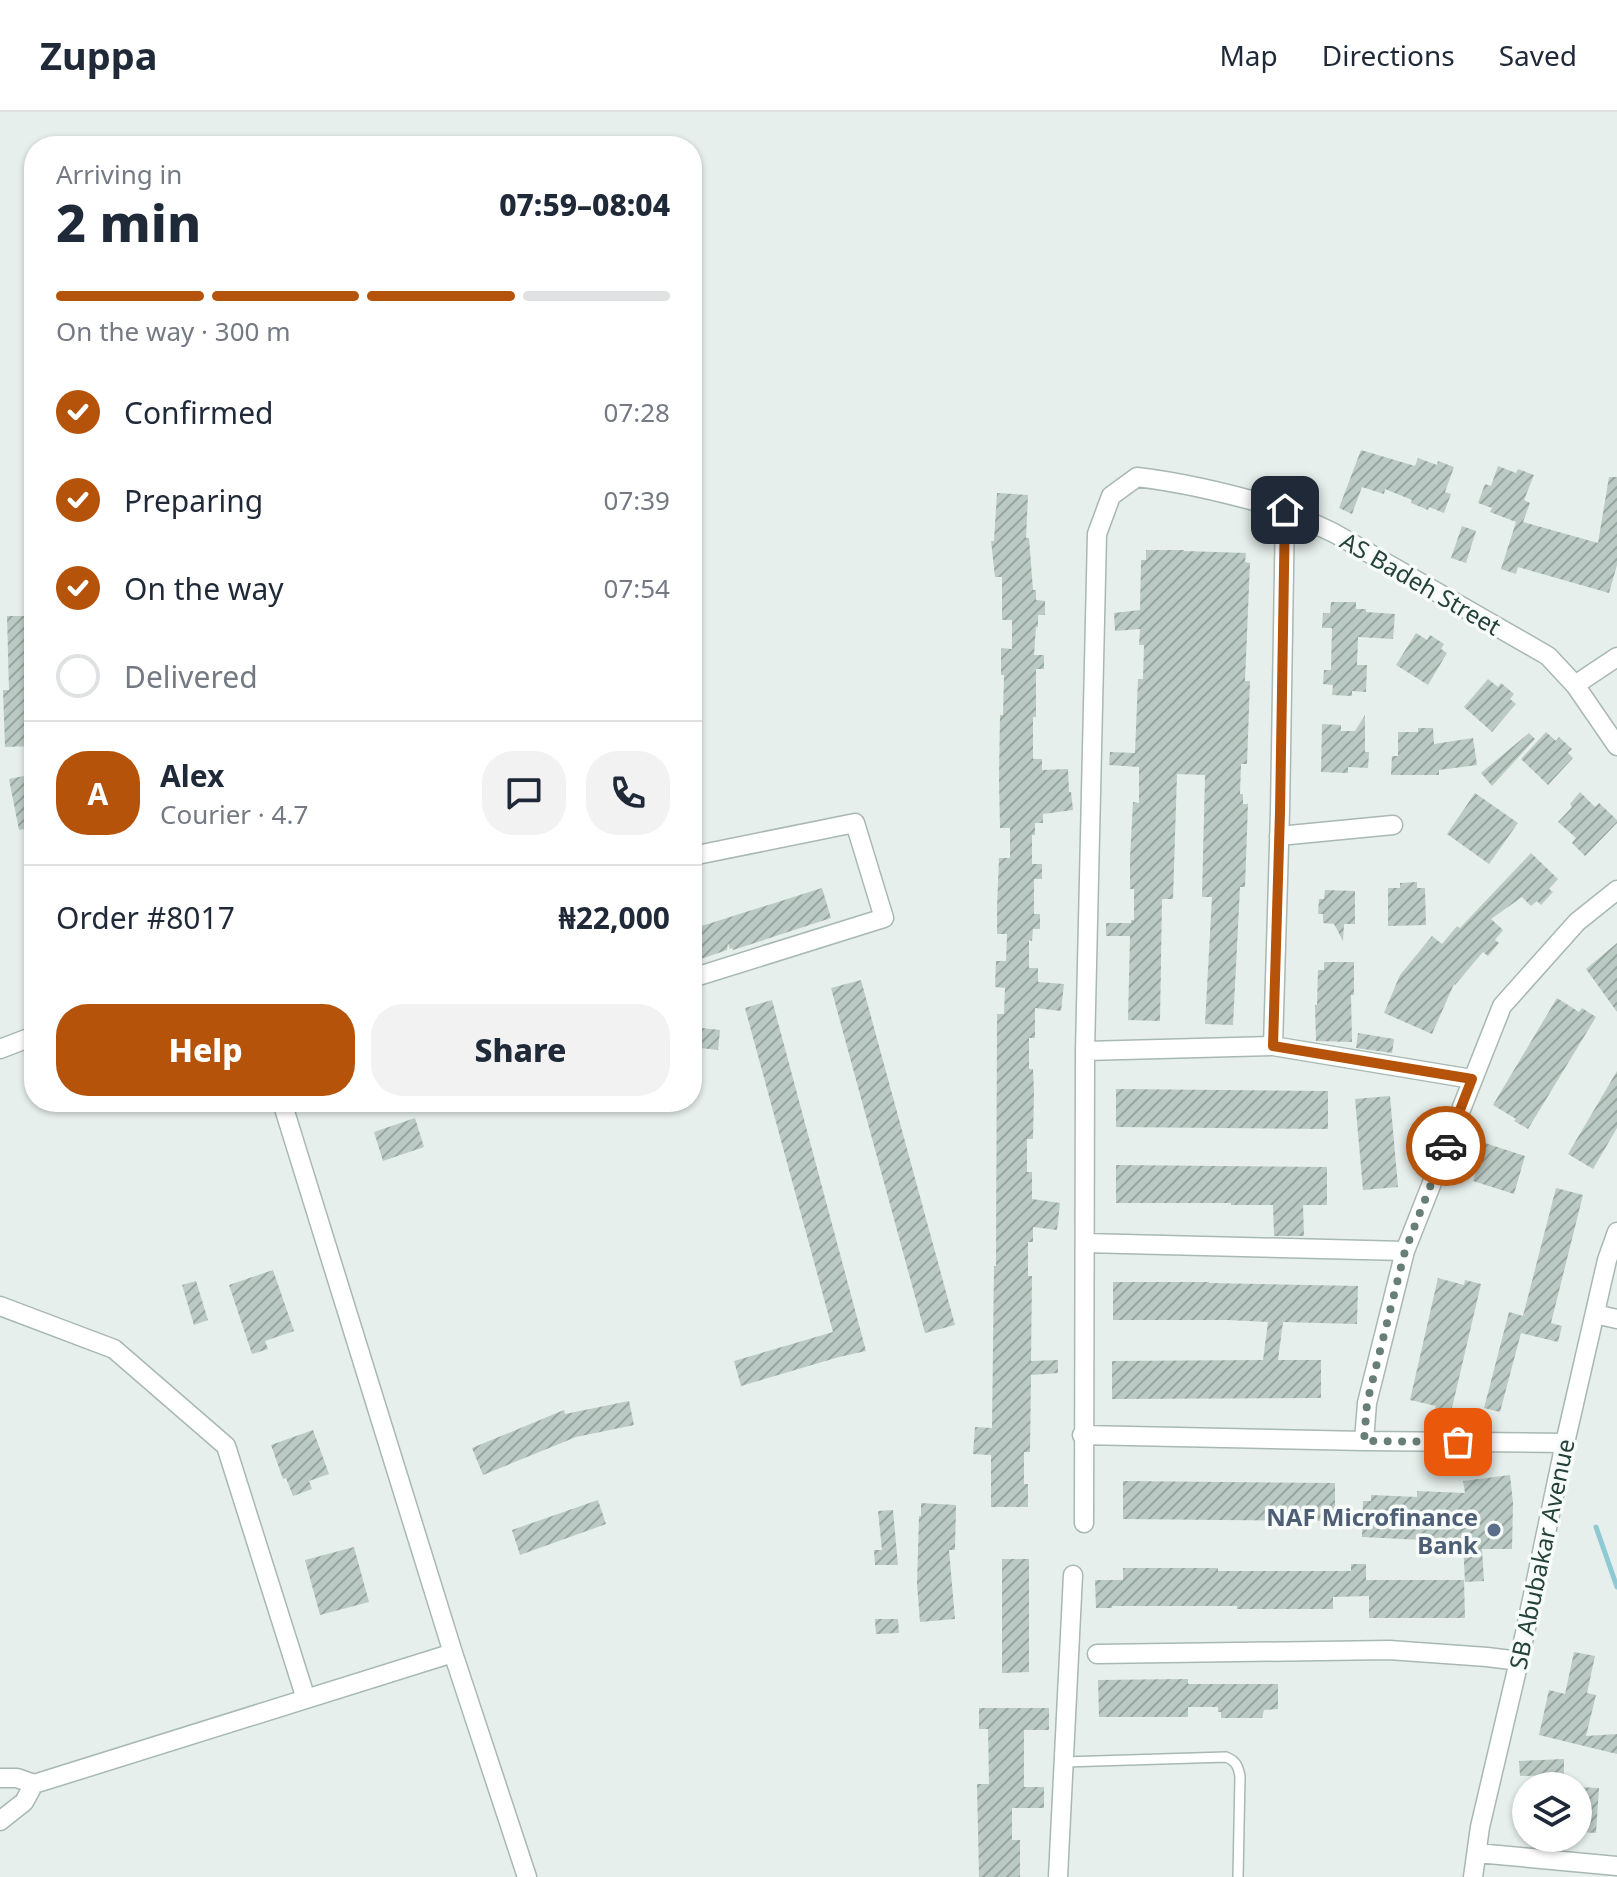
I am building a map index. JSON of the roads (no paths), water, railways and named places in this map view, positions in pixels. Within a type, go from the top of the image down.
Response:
[{"type":"street","name":"AS Badeh Street","points":[[1084,1523],[1085,1051],[1097,534],[1111,496],[1137,477],[1163,480],[1241,496],[1285,510],[1334,533],[1548,656],[1575,685],[1617,746]]},
{"type":"street","points":[[1273,1046],[1285,510]]},
{"type":"street","points":[[1575,685],[1617,657]]},
{"type":"street","points":[[702,854],[855,823],[884,918],[702,975]]},
{"type":"street","points":[[1279,836],[1393,825]]},
{"type":"street","points":[[1364,1441],[1367,1403],[1405,1251],[1502,1006],[1577,922],[1617,890]]},
{"type":"street","points":[[0,1049],[24,1040]]},
{"type":"street","points":[[1085,1051],[1273,1046],[1472,1079]]},
{"type":"street","points":[[285,1112],[453,1653],[527,1877]]},
{"type":"street","name":"SB Abubakar Avenue","points":[[1473,1877],[1480,1827],[1565,1443],[1607,1260],[1617,1232]]},
{"type":"street","points":[[1085,1243],[1405,1251]]},
{"type":"street","points":[[0,1306],[114,1349],[226,1446],[306,1699]]},
{"type":"street","points":[[1595,1314],[1617,1319]]},
{"type":"street","points":[[1082,1435],[1565,1443]]},
{"type":"street","points":[[1058,1877],[1073,1575]]},
{"type":"street","points":[[1097,1654],[1389,1650],[1519,1661]]},
{"type":"street","points":[[0,1778],[17,1778],[34,1784],[453,1653]]},
{"type":"street","points":[[0,1821],[24,1802],[34,1784]]},
{"type":"street","points":[[1477,1853],[1617,1866]]},
{"type":"lane","points":[[1064,1762],[1226,1757],[1233,1760],[1240,1776],[1238,1877]]},
{"type":"waterway","points":[[1596,1527],[1617,1587]]},
{"type":"place","name":"NAF Microfinance Bank","points":[[1494,1530]]}]
